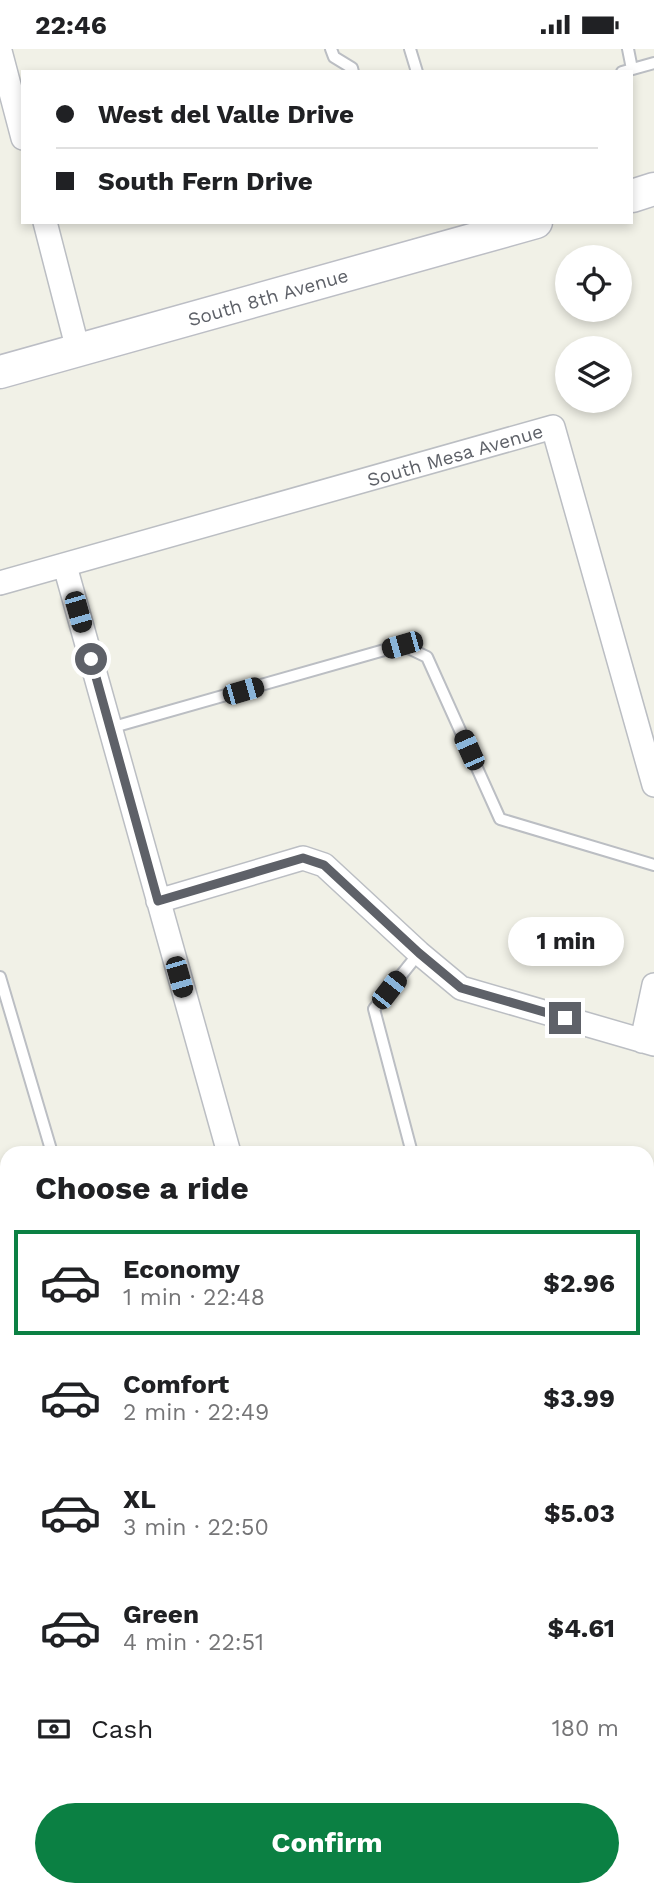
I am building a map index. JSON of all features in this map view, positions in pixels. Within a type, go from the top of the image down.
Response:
[{"type":"street","points":[[0,51],[21,130]]},
{"type":"street","points":[[633,196],[654,189]]},
{"type":"street","points":[[46,224],[78,350]]},
{"type":"street","name":"South 8th Avenue","points":[[0,372],[499,227],[521,224]]},
{"type":"street","name":"South Mesa Avenue","points":[[0,583],[553,427],[654,785]]},
{"type":"street","points":[[65,566],[227,1146]]},
{"type":"street","points":[[158,901],[303,858],[324,865],[461,988],[648,1042],[654,985]]},
{"type":"lane","points":[[331,49],[334,57],[352,70]]},
{"type":"lane","points":[[410,49],[416,70]]},
{"type":"lane","points":[[628,49],[627,70],[654,63]]},
{"type":"lane","points":[[110,728],[402,645],[427,657],[500,819],[654,865]]},
{"type":"lane","points":[[410,1146],[374,1009],[419,953]]},
{"type":"lane","points":[[0,977],[50,1146]]},
{"type":"route","points":[[91,659],[158,901],[303,858],[324,865],[461,988],[565,1018]]}]
